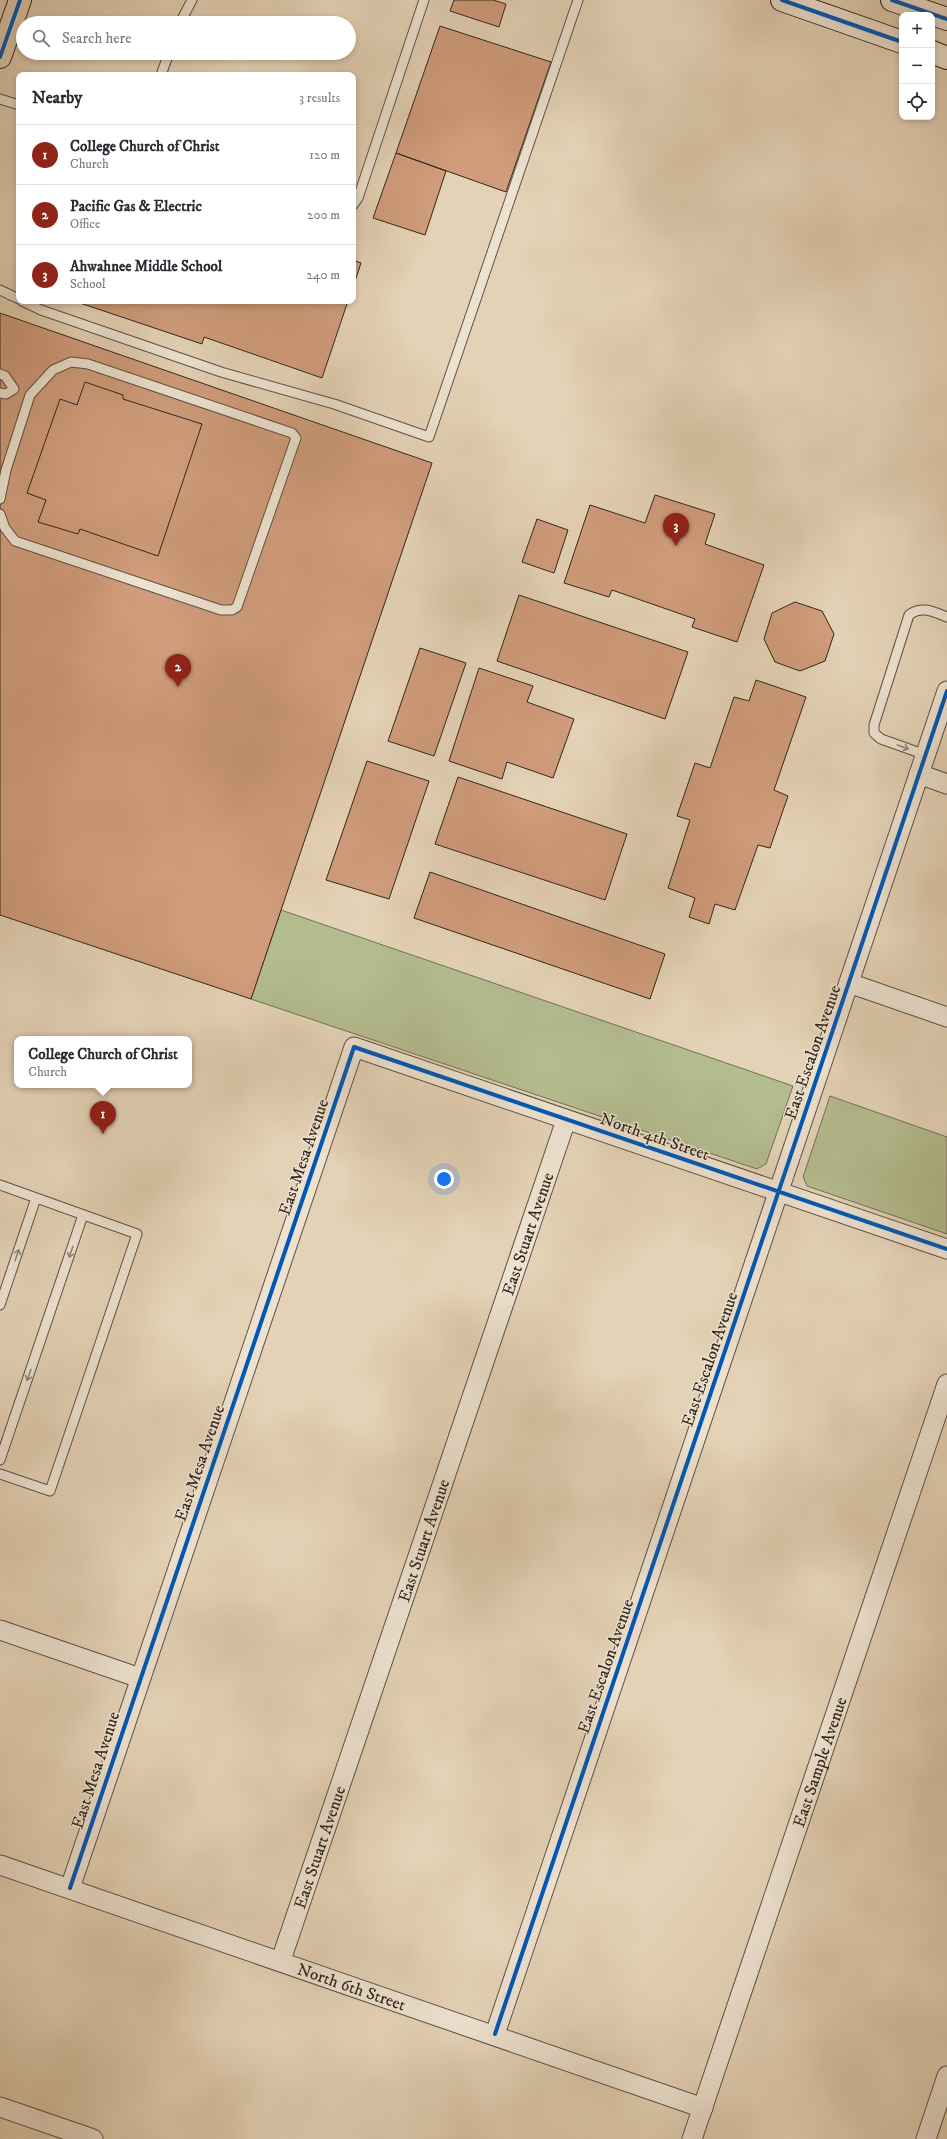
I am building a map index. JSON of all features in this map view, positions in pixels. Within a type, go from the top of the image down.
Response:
[{"type":"main road","points":[[0,57],[20,0]]},
{"type":"main road","points":[[782,0],[899,41]]},
{"type":"main road","points":[[893,0],[947,20]]},
{"type":"main road","points":[[935,53],[947,58]]},
{"type":"street","name":"East Escalon Avenue","points":[[495,2034],[947,692]]},
{"type":"street","points":[[919,774],[947,784]]},
{"type":"street","points":[[849,983],[947,1017]]},
{"type":"street","name":"North 4th Street","points":[[354,1047],[947,1249]]},
{"type":"street","name":"East Mesa Avenue","points":[[70,1888],[354,1047]]},
{"type":"street","name":"East Stuart Avenue","points":[[281,1960],[566,1120]]},
{"type":"street","name":"East Sample Avenue","points":[[692,2139],[947,1384]]},
{"type":"street","points":[[0,1630],[140,1678]]},
{"type":"street","name":"North 6th Street","points":[[0,1864],[495,2034],[703,2108]]},
{"type":"street","points":[[926,2139],[947,2076]]},
{"type":"street","points":[[0,2107],[93,2139]]},
{"type":"lane","points":[[184,16],[192,0]]},
{"type":"lane","points":[[356,201],[424,0]]},
{"type":"lane","points":[[28,304],[41,310],[221,372],[334,404],[429,437],[578,0]]},
{"type":"lane","points":[[162,72],[166,60]]},
{"type":"lane","points":[[0,99],[16,104]]},
{"type":"lane","points":[[0,290],[16,298]]},
{"type":"lane","points":[[0,499],[6,470],[30,395],[53,370],[71,362],[88,364],[292,433],[296,438],[237,607],[232,610],[221,610],[16,541],[5,528],[0,514]]},
{"type":"lane","points":[[0,374],[5,376],[14,389],[30,395]]},
{"type":"lane","points":[[0,393],[6,394],[14,389]]},
{"type":"lane","points":[[926,755],[881,739],[874,733],[874,724],[909,615],[923,609],[947,617]]},
{"type":"lane","points":[[0,1185],[137,1234],[50,1491],[0,1474]]},
{"type":"lane","points":[[0,1305],[36,1198]]},
{"type":"lane","points":[[0,1460],[83,1215]]},
{"type":"green space","points":[[281,910],[793,1086],[766,1164],[757,1169],[251,999]]},
{"type":"green space","points":[[830,1096],[947,1137],[947,1234],[807,1186],[803,1177]]},
{"type":"building","points":[[454,0],[493,0],[506,4],[499,27],[450,11]]},
{"type":"building","points":[[440,26],[551,62],[506,192],[396,153]]},
{"type":"building","points":[[396,153],[446,171],[425,235],[373,218]]},
{"type":"building","points":[[356,261],[361,263],[356,278]]},
{"type":"building","points":[[83,304],[347,304],[322,378],[204,337],[202,344]]},
{"type":"building","points":[[0,313],[432,463],[251,999],[0,915]]},
{"type":"building","points":[[85,382],[123,395],[123,399],[202,424],[158,556],[80,529],[78,534],[38,522],[46,500],[27,493],[60,399],[77,405]]},
{"type":"building","points":[[655,495],[715,514],[705,544],[764,565],[737,642],[692,627],[695,619],[612,590],[609,597],[564,583],[590,505],[645,523]]},
{"type":"building","points":[[537,519],[568,530],[554,573],[522,562]]},
{"type":"building","points":[[519,595],[688,652],[665,719],[497,661]]},
{"type":"building","points":[[795,602],[822,611],[834,634],[825,661],[800,671],[775,662],[764,639],[772,613]]},
{"type":"building","points":[[420,648],[466,663],[434,756],[388,741]]},
{"type":"building","points":[[479,668],[533,686],[527,702],[574,719],[553,778],[507,762],[502,779],[449,761]]},
{"type":"building","points":[[756,680],[806,697],[774,790],[788,796],[770,848],[758,845],[735,910],[715,904],[709,924],[689,917],[695,898],[668,888],[690,820],[677,816],[695,763],[710,768],[734,697],[749,701]]},
{"type":"building","points":[[367,761],[429,781],[389,899],[326,880]]},
{"type":"building","points":[[458,777],[627,834],[605,900],[435,844]]},
{"type":"building","points":[[430,872],[665,954],[650,999],[414,918]]},
{"type":"cycle path","points":[[0,57],[20,0]]},
{"type":"cycle path","points":[[782,0],[899,41]]},
{"type":"cycle path","points":[[892,0],[947,19]]},
{"type":"cycle path","points":[[495,2034],[947,691]]},
{"type":"cycle path","points":[[70,1888],[354,1047],[947,1249]]},
{"type":"place","name":"Ahwahnee Middle School","points":[[676,546]]},
{"type":"place","name":"Pacific Gas & Electric","points":[[178,687]]},
{"type":"place","name":"College Church of Christ","points":[[103,1134]]}]
